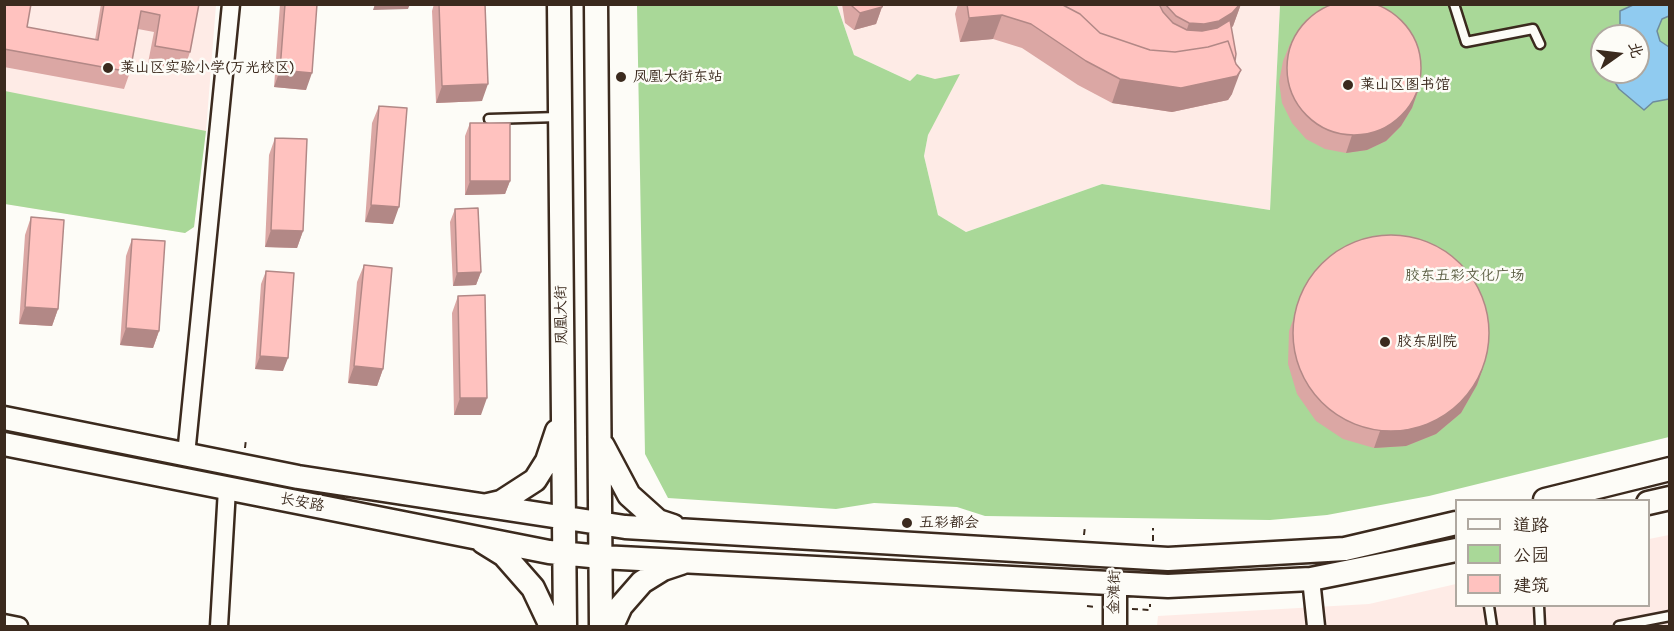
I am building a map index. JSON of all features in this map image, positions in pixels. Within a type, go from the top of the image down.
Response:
[{"type":"street","points":[[186,454],[231,4]]},
{"type":"street","name":"凤凰大街","points":[[559,4],[565,627]]},
{"type":"street","points":[[596,4],[601,627]]},
{"type":"street","points":[[484,506],[501,501],[535,480],[547,461],[563,409]]},
{"type":"street","name":"长安路","points":[[4,418],[298,477],[565,518],[686,531]]},
{"type":"street","points":[[600,440],[629,495],[644,511],[658,521],[686,531],[1168,559],[1345,549],[1455,523]]},
{"type":"street","name":"长安路","points":[[4,444],[474,537],[601,557],[1168,586],[1311,579],[1455,549]]},
{"type":"street","points":[[1553,499],[1670,469]]},
{"type":"street","points":[[219,627],[227,489]]},
{"type":"street","points":[[1650,503],[1670,498]]},
{"type":"street","points":[[474,537],[504,555],[521,573],[533,588],[551,627]]},
{"type":"street","name":"金滩街","points":[[1115,627],[1116,557]]},
{"type":"street","points":[[612,627],[621,606],[642,582],[663,569],[685,562]]},
{"type":"street","points":[[1311,579],[1316,627]]},
{"type":"street","points":[[4,623],[19,627]]},
{"type":"lane","points":[[1454,4],[1466,42],[1533,29],[1540,44]]},
{"type":"lane","points":[[489,119],[560,117]]},
{"type":"lane","points":[[1489,607],[1492,627]]},
{"type":"lane","points":[[1539,607],[1540,627]]},
{"type":"lane","points":[[1619,627],[1670,616]]},
{"type":"shaded area","name":"莱山区实验小学(万光校区)","points":[[4,5],[216,5],[206,131],[194,227],[185,233],[5,204]]},
{"type":"shaded area","points":[[837,5],[1280,5],[1270,210],[1102,184],[966,232],[938,215],[924,156],[928,135],[938,112],[935,79],[917,74],[910,81],[854,55]]},
{"type":"shaded area","points":[[1669,535],[1669,626],[1157,626],[1158,616],[1369,604],[1455,584],[1455,607],[1650,607],[1650,539]]},
{"type":"green space","name":"胶东五彩文化广场","points":[[637,5],[837,5],[854,55],[910,81],[917,74],[935,79],[960,74],[928,135],[924,156],[938,215],[966,232],[1102,184],[1270,210],[1280,5],[1669,5],[1669,437],[1429,496],[1327,515],[1270,520],[985,516],[957,507],[874,503],[836,509],[668,498],[645,454]]},
{"type":"green space","points":[[5,91],[206,131],[194,227],[185,233],[5,204]]},
{"type":"water","points":[[1633,5],[1669,5],[1669,16],[1662,19],[1657,31],[1660,41],[1669,47],[1669,99],[1653,102],[1644,110],[1616,84],[1650,84],[1650,24],[1620,24],[1620,11]]},
{"type":"building","name":"莱山区图书馆","points":[[1354,1],[1380,6],[1402,20],[1416,42],[1421,68],[1416,94],[1402,116],[1380,130],[1354,135],[1328,130],[1306,116],[1292,94],[1287,68],[1292,42],[1306,20],[1328,6]]},
{"type":"building","points":[[4,4],[31,4],[27,27],[98,40],[104,4],[199,4],[190,52],[155,46],[160,15],[141,11],[130,72],[4,49]]},
{"type":"building","points":[[285,4],[317,4],[312,73],[280,70]]},
{"type":"building","points":[[439,4],[485,4],[488,84],[442,86]]},
{"type":"building","points":[[851,4],[883,4],[882,7],[860,13]]},
{"type":"building","points":[[967,4],[1061,4],[1080,14],[1100,33],[1150,50],[1175,52],[1208,47],[1228,41],[1236,64],[1241,70],[1237,76],[1181,88],[1120,79],[1086,61],[1031,24],[1002,15],[969,18]]},
{"type":"building","points":[[1061,4],[1159,4],[1173,23],[1187,30],[1202,31],[1217,28],[1230,20],[1236,54],[1235,61],[1228,41],[1208,47],[1175,52],[1150,50],[1100,33],[1080,14]]},
{"type":"building","points":[[1165,4],[1240,4],[1232,13],[1219,21],[1204,24],[1189,23],[1176,16]]},
{"type":"building","points":[[379,106],[407,108],[399,207],[371,205]]},
{"type":"building","points":[[470,123],[510,123],[510,181],[470,181]]},
{"type":"building","points":[[275,138],[307,139],[303,231],[271,230]]},
{"type":"building","points":[[478,208],[481,272],[457,273],[455,209]]},
{"type":"building","points":[[31,217],[64,220],[58,309],[25,307]]},
{"type":"building","name":"胶东剧院","points":[[1391,235],[1410,237],[1428,243],[1445,252],[1460,264],[1472,279],[1481,296],[1487,314],[1489,333],[1487,352],[1481,370],[1472,387],[1460,402],[1445,414],[1428,423],[1410,429],[1391,431],[1372,429],[1354,423],[1337,414],[1322,402],[1310,387],[1301,370],[1295,352],[1293,333],[1295,314],[1301,296],[1310,279],[1322,264],[1337,252],[1354,243],[1372,237]]},
{"type":"building","points":[[132,239],[165,241],[159,331],[126,328]]},
{"type":"building","points":[[364,265],[392,268],[383,369],[354,366]]},
{"type":"building","points":[[266,271],[294,273],[288,358],[260,356]]},
{"type":"building","points":[[485,295],[487,398],[460,398],[458,296]]},
{"type":"place","name":"莱山区实验小学(万光校区)","points":[[108,68]]},
{"type":"place","name":"凤凰大街东站","points":[[621,77]]},
{"type":"place","name":"莱山区图书馆","points":[[1348,85]]},
{"type":"place","name":"胶东剧院","points":[[1385,342]]},
{"type":"place","name":"五彩都会","points":[[907,523]]}]
